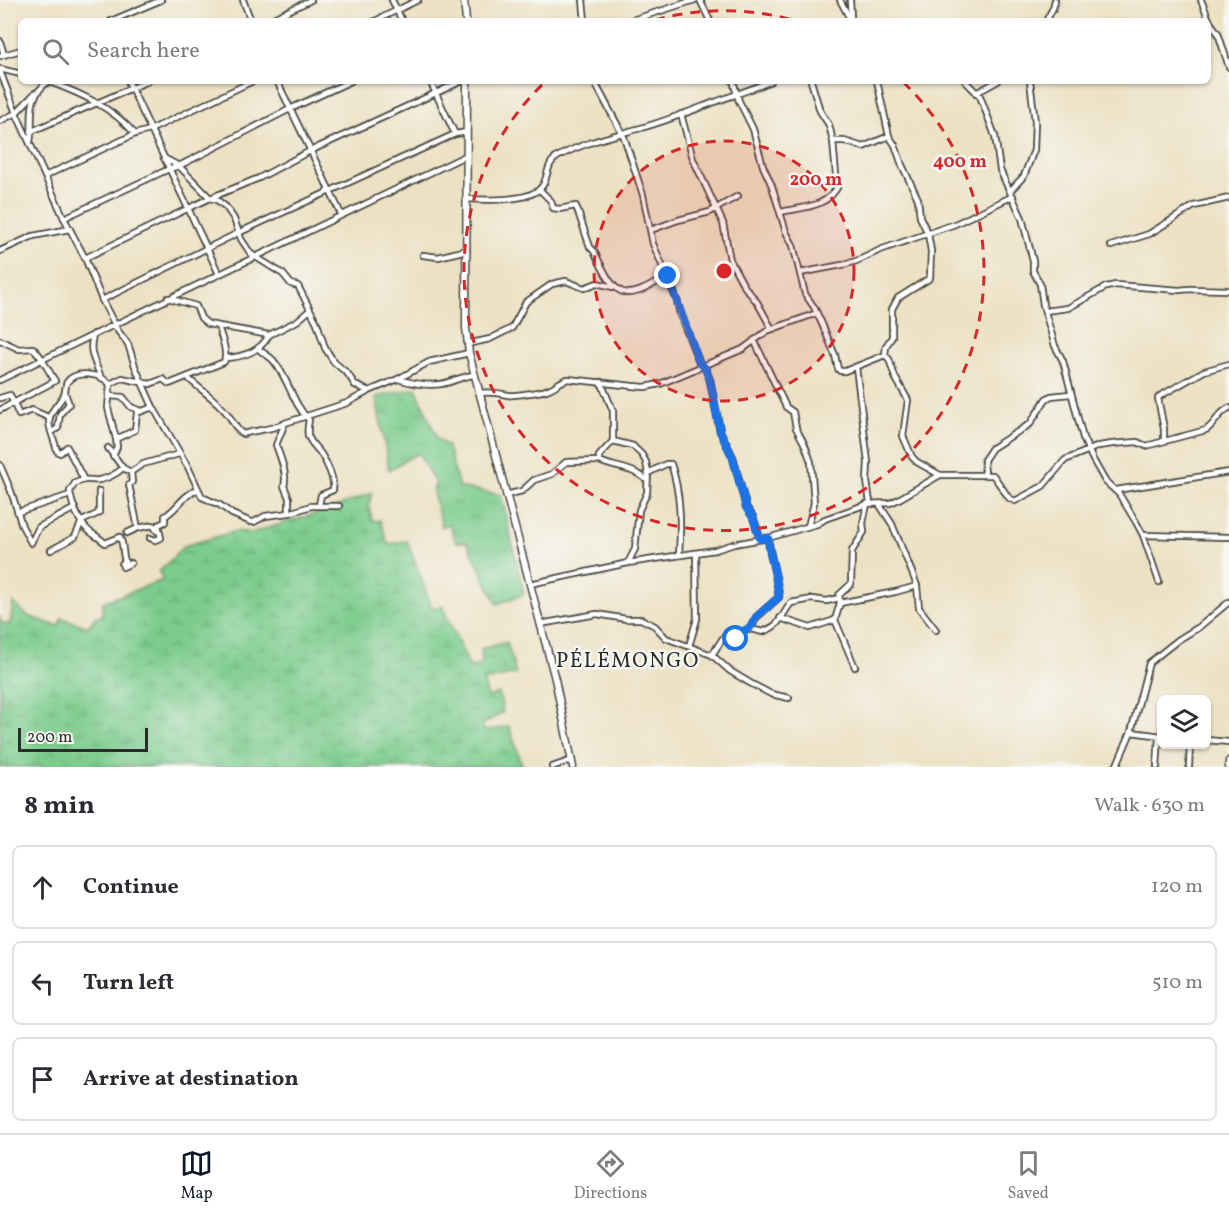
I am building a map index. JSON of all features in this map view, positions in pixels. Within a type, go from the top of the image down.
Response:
[{"type":"street","points":[[118,18],[161,0]]},
{"type":"street","points":[[243,0],[250,18]]},
{"type":"street","points":[[273,18],[311,0]]},
{"type":"street","points":[[392,0],[400,18]]},
{"type":"street","points":[[381,18],[418,0]]},
{"type":"street","points":[[464,0],[466,18]]},
{"type":"street","points":[[583,0],[585,18]]},
{"type":"street","points":[[638,18],[695,0]]},
{"type":"street","points":[[700,0],[709,18]]},
{"type":"street","points":[[840,0],[850,18]]},
{"type":"street","points":[[850,0],[851,18]]},
{"type":"street","points":[[1048,18],[1054,0]]},
{"type":"street","points":[[1202,0],[1208,18]]},
{"type":"street","points":[[1211,24],[1218,33],[1229,67]]},
{"type":"street","points":[[0,41],[2,56],[18,52]]},
{"type":"street","points":[[0,70],[18,73]]},
{"type":"street","points":[[0,70],[16,113],[85,258],[102,300],[114,324],[128,344],[153,407],[188,466],[197,490],[206,500],[220,505],[247,521],[254,522],[265,516],[290,513],[319,505],[339,506]]},
{"type":"street","points":[[0,121],[16,113],[24,102],[45,84]]},
{"type":"street","points":[[55,84],[96,102],[114,113],[135,134]]},
{"type":"street","points":[[129,84],[219,274]]},
{"type":"street","points":[[32,131],[142,84]]},
{"type":"street","points":[[45,176],[247,84]]},
{"type":"street","points":[[278,84],[341,214]]},
{"type":"street","points":[[64,218],[179,166],[344,84]]},
{"type":"street","points":[[431,84],[455,134]]},
{"type":"street","points":[[85,258],[455,84]]},
{"type":"street","points":[[467,84],[468,353],[555,679],[572,763],[552,767]]},
{"type":"street","points":[[596,84],[622,133],[643,195],[653,244],[668,276],[680,315],[699,362],[710,380],[720,431],[733,458],[746,507],[753,517],[760,539]]},
{"type":"street","points":[[734,84],[753,129],[805,294],[817,313],[830,342],[839,370],[844,371],[885,355]]},
{"type":"street","points":[[467,199],[513,198],[540,190],[553,159],[599,138],[681,114],[763,84]]},
{"type":"street","points":[[781,212],[823,204],[839,184],[829,126],[820,111],[812,84]]},
{"type":"street","points":[[878,84],[889,136],[918,199],[920,217],[928,234],[931,251],[930,278],[898,298],[892,309],[892,337],[886,346],[885,355]]},
{"type":"street","points":[[967,84],[983,102],[995,136],[999,163],[1022,218],[1033,261],[1033,271],[1040,284],[1055,346],[1063,361],[1070,394],[1088,451],[1105,481],[1116,490],[1143,535],[1159,582]]},
{"type":"street","points":[[976,93],[992,84]]},
{"type":"street","points":[[800,273],[847,264],[928,234],[971,217],[1012,194],[1024,176],[1034,150],[1035,122],[1030,84]]},
{"type":"street","points":[[30,142],[31,109],[37,91]]},
{"type":"street","points":[[681,114],[693,159],[723,223],[730,260],[772,329]]},
{"type":"street","points":[[102,300],[238,233],[455,134],[467,132]]},
{"type":"street","points":[[833,141],[844,141],[863,147],[889,136]]},
{"type":"street","points":[[0,380],[467,155]]},
{"type":"street","points":[[164,158],[179,166],[210,198],[226,207],[251,254],[283,274],[291,284],[298,286],[317,323],[325,348],[334,362],[348,374],[355,385],[369,391]]},
{"type":"street","points":[[540,190],[551,201],[553,208],[576,206],[590,247],[613,287]]},
{"type":"street","points":[[651,230],[678,220],[701,215],[738,196]]},
{"type":"street","points":[[1111,246],[1149,234],[1194,206],[1229,198]]},
{"type":"street","points":[[0,251],[33,236],[70,229]]},
{"type":"street","points":[[423,255],[438,256],[467,250]]},
{"type":"street","points":[[467,344],[490,339],[512,328],[526,302],[557,282],[566,281],[584,288],[597,283],[633,294],[647,289],[668,276]]},
{"type":"street","points":[[1045,311],[1068,308],[1106,287],[1116,285],[1229,291]]},
{"type":"street","points":[[168,298],[196,306],[201,318],[208,324],[269,335],[297,321],[310,310]]},
{"type":"street","points":[[479,393],[504,393],[509,396],[547,390],[568,379],[645,387],[671,381],[743,349],[772,329],[817,313]]},
{"type":"street","points":[[218,326],[226,358]]},
{"type":"street","points":[[94,334],[90,343],[91,352],[101,377]]},
{"type":"street","points":[[110,384],[122,378],[150,384],[163,379],[169,384],[215,367],[224,362],[226,358],[241,356],[258,348],[265,343],[269,335]]},
{"type":"street","points":[[0,340],[19,349],[33,348],[55,381]]},
{"type":"street","points":[[754,340],[786,406],[793,412],[796,428],[809,454],[814,503],[808,526]]},
{"type":"street","points":[[258,348],[273,360],[291,396],[309,420],[307,433],[312,444],[321,454],[334,486],[333,490],[321,495],[319,505]]},
{"type":"street","points":[[187,377],[212,396],[228,414],[238,431],[243,434],[275,428],[347,403],[429,362],[468,353]]},
{"type":"street","points":[[885,355],[889,358],[908,400],[903,436],[912,457],[940,475],[996,477],[1009,498],[1016,501],[1043,486],[1065,460],[1099,446],[1137,442],[1146,446],[1206,430],[1213,425],[1220,413],[1229,408]]},
{"type":"street","points":[[1164,441],[1158,398],[1204,371],[1229,364]]},
{"type":"street","points":[[855,668],[835,620],[840,601],[839,596],[851,584],[852,551],[864,532],[863,523],[868,504],[868,462],[856,367]]},
{"type":"street","points":[[0,410],[55,381],[69,380],[86,374],[101,377],[110,384]]},
{"type":"street","points":[[398,379],[418,384],[440,384],[463,376],[474,375]]},
{"type":"street","points":[[69,380],[66,383],[65,393],[50,418],[52,432],[57,451],[60,453],[67,447],[84,480]]},
{"type":"street","points":[[598,461],[603,450],[613,441],[613,411],[601,382]]},
{"type":"street","points":[[110,384],[108,408],[117,447],[113,456]]},
{"type":"street","points":[[52,432],[58,428],[60,414],[69,404],[65,393]]},
{"type":"street","points":[[0,398],[10,394],[19,415],[32,410],[50,418]]},
{"type":"street","points":[[985,475],[984,460],[992,448],[1030,424],[1046,399],[1051,396],[1070,394]]},
{"type":"street","points":[[109,396],[123,397],[131,407],[141,411]]},
{"type":"street","points":[[116,438],[135,430],[137,413],[153,407]]},
{"type":"street","points":[[285,423],[276,445],[283,462],[282,468],[286,481],[284,486],[289,498],[290,513]]},
{"type":"street","points":[[613,441],[633,446],[646,462],[648,473],[647,493],[639,510],[635,549],[628,564]]},
{"type":"street","points":[[108,448],[123,468],[131,472]]},
{"type":"street","points":[[131,472],[144,464],[179,454]]},
{"type":"street","points":[[506,495],[522,491],[534,480],[552,474],[566,462],[598,461],[607,465],[621,466],[640,474],[647,480]]},
{"type":"street","points":[[648,473],[666,464],[671,464],[677,481],[681,516],[679,555]]},
{"type":"street","points":[[0,465],[2,477],[11,491],[22,526],[31,543],[39,527],[75,508]]},
{"type":"street","points":[[123,468],[119,472],[98,480],[92,478],[75,483],[70,495],[88,531],[99,536],[105,543],[120,537],[124,546],[123,567],[131,563]]},
{"type":"street","points":[[131,472],[132,482],[129,485],[138,528]]},
{"type":"street","points":[[1116,490],[1229,472]]},
{"type":"street","points":[[530,584],[768,538],[817,524],[868,504],[897,500],[940,475]]},
{"type":"street","points":[[150,538],[155,540],[161,538],[158,525],[165,522],[165,516],[172,512],[189,493],[197,490]]},
{"type":"street","points":[[51,550],[75,537],[82,521],[99,513],[99,491]]},
{"type":"street","points":[[18,512],[70,495]]},
{"type":"street","points":[[879,504],[892,524],[917,586],[919,608],[936,630]]},
{"type":"street","points":[[127,533],[153,525],[159,531]]},
{"type":"street","points":[[1143,535],[1229,537]]},
{"type":"street","points":[[712,655],[723,638],[729,633],[736,639],[750,628],[756,617],[779,597],[768,538]]},
{"type":"street","points":[[689,646],[697,619],[696,553]]},
{"type":"street","points":[[750,628],[762,632],[773,628],[784,616],[791,603],[812,599],[840,601],[917,586]]},
{"type":"street","points":[[1116,767],[1131,732],[1149,663],[1229,602]]},
{"type":"street","points":[[540,624],[597,614],[626,619],[636,618],[656,627],[666,638],[712,655],[730,671],[771,694],[789,698]]},
{"type":"street","points":[[780,618],[810,628],[835,620]]},
{"type":"street","points":[[1131,732],[1157,736]]},
{"type":"street","points":[[1211,740],[1229,742]]},
{"type":"street","points":[[1157,767],[1159,749]]},
{"type":"street","points":[[1189,767],[1190,749]]},
{"type":"street","points":[[1229,761],[1229,767]]},
{"type":"green space","points":[[416,388],[437,438],[448,447],[459,487],[501,495],[524,594],[497,604],[467,542],[456,542],[449,524],[442,527],[432,489],[436,485],[418,453],[389,470],[376,397]]},
{"type":"green space","points":[[372,493],[369,505],[372,521],[380,520],[388,544],[407,541],[432,608],[442,606],[470,667],[482,665],[481,649],[507,642],[516,674],[483,681],[488,697],[499,693],[503,712],[482,725],[485,731],[509,726],[523,767],[0,767],[0,616],[1,623],[10,624],[13,602],[28,616],[58,626],[62,618],[88,627],[95,617],[102,616],[103,602],[163,580],[159,572],[184,546],[237,531],[251,533],[328,510]]},
{"type":"district","name":"PÉLÉMONGO","points":[[628,660]]},
{"type":"route","points":[[668,276],[680,315],[700,365],[705,368],[710,380],[720,431],[733,458],[746,507],[753,517],[760,539],[768,538],[771,562],[778,582],[779,597],[756,617],[750,628],[736,639]]}]
